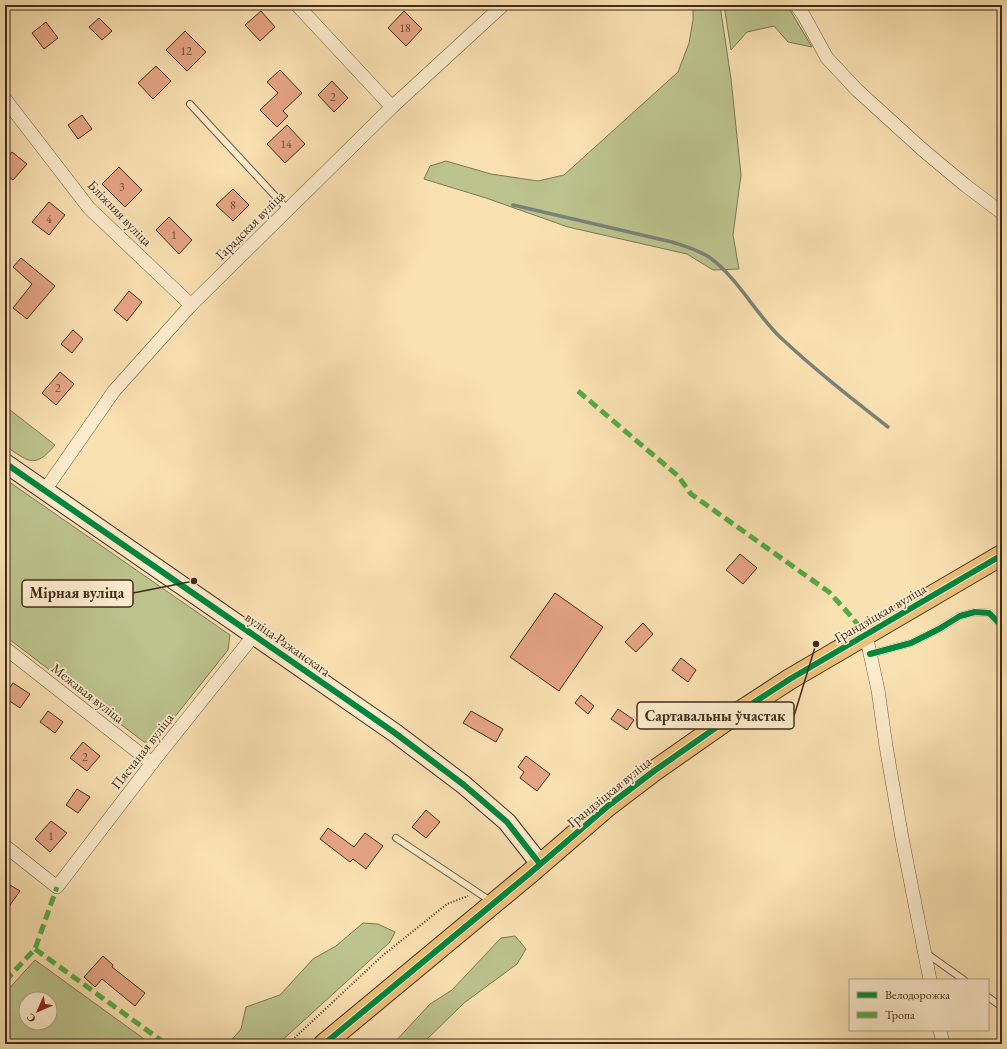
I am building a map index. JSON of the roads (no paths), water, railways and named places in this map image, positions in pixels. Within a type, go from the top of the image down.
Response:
[{"type":"main road","name":"Грандзіцкая вуліца","points":[[324,1044],[486,897],[540,864],[608,806],[654,770],[790,678],[868,644],[1002,555]]},
{"type":"street","points":[[297,5],[392,107]]},
{"type":"street","name":"Гарадская вуліца","points":[[45,490],[114,391],[192,305],[392,107],[503,5]]},
{"type":"street","points":[[796,5],[804,16],[827,58],[857,90],[965,186],[1002,213]]},
{"type":"street","name":"Бліжняя вуліца","points":[[5,99],[89,208],[192,305]]},
{"type":"street","name":"вуліца Ражанскага","points":[[5,463],[395,733],[464,785],[507,822],[540,864]]},
{"type":"street","name":"Пясчаная вуліца","points":[[5,846],[57,888],[152,763],[254,635]]},
{"type":"street","points":[[868,644],[878,690],[900,831],[930,979]]},
{"type":"street","name":"Межавая вуліца","points":[[5,648],[152,763]]},
{"type":"street","points":[[940,1031],[943,1044]]},
{"type":"lane","points":[[190,104],[288,210]]},
{"type":"lane","points":[[868,644],[911,643],[939,630],[960,616],[975,612],[989,613],[1002,626]]},
{"type":"lane","points":[[396,838],[486,897]]},
{"type":"lane","points":[[924,952],[963,979]]},
{"type":"lane","points":[[989,998],[1002,1007]]},
{"type":"waterway","points":[[513,205],[672,242],[696,250],[709,257],[719,265],[737,285],[780,337],[819,372],[888,427]]},
{"type":"place","name":"Мірная вуліца","points":[[194,581]]},
{"type":"place","name":"Сартавальны ўчастак","points":[[816,644]]}]
